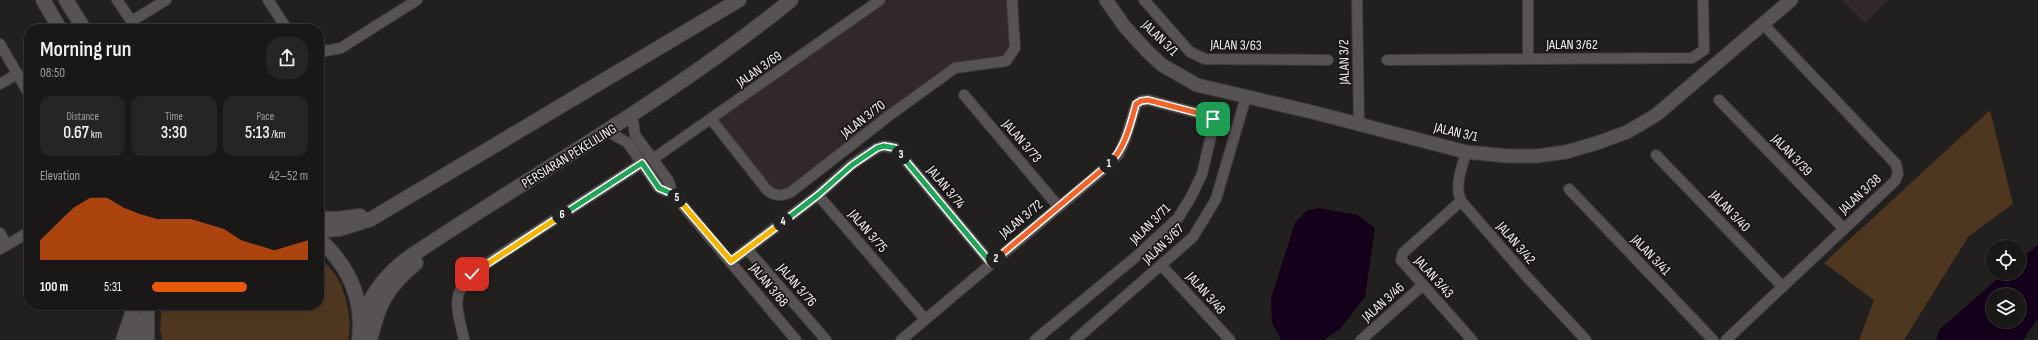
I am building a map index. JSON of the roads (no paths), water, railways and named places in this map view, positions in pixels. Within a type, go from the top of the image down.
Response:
[{"type":"main road","points":[[43,0],[57,24]]},
{"type":"main road","points":[[66,0],[81,24]]},
{"type":"main road","points":[[324,230],[339,229],[371,219],[438,177],[739,0]]},
{"type":"main road","name":"PERSIARAN PEKELILING","points":[[360,321],[368,304],[384,278],[393,269],[430,243],[632,115],[756,28],[791,0]]},
{"type":"main road","points":[[324,218],[357,217],[396,204]]},
{"type":"main road","points":[[370,340],[379,306],[388,290],[401,275],[420,259],[430,243]]},
{"type":"main road","points":[[324,244],[340,261],[349,275],[355,290],[360,321],[359,340]]},
{"type":"main road","points":[[122,340],[133,310]]},
{"type":"main road","points":[[135,340],[146,310]]},
{"type":"main road","points":[[146,310],[147,340]]},
{"type":"street","points":[[117,0],[133,24]]},
{"type":"street","points":[[135,24],[166,0]]},
{"type":"street","points":[[268,0],[280,24]]},
{"type":"street","points":[[324,51],[340,48],[417,0]]},
{"type":"street","name":"JALAN 3/69","points":[[653,159],[880,0]]},
{"type":"street","name":"JALAN 3/70","points":[[711,119],[767,190],[771,194],[784,195],[791,192],[890,115],[955,68],[1006,61],[1015,48],[1012,0]]},
{"type":"street","name":"JALAN 3/1","points":[[1106,0],[1125,27],[1162,65],[1197,85],[1359,124],[1466,152],[1508,156],[1537,156],[1566,152],[1627,132],[1656,115],[1763,24],[1784,2]]},
{"type":"street","name":"JALAN 3/63","points":[[1144,0],[1190,52],[1205,59],[1328,60]]},
{"type":"street","name":"JALAN 3/2","points":[[1358,0],[1359,124]]},
{"type":"street","points":[[1528,0],[1528,58]]},
{"type":"street","name":"JALAN 3/62","points":[[1387,60],[1692,58],[1704,50],[1703,0]]},
{"type":"street","name":"JALAN 3/38","points":[[1726,340],[1895,181],[1898,174],[1896,164],[1763,24]]},
{"type":"street","points":[[0,44],[24,86]]},
{"type":"street","points":[[0,84],[17,74]]},
{"type":"street","name":"JALAN 3/73","points":[[964,95],[1058,206]]},
{"type":"street","name":"JALAN 3/67","points":[[1075,340],[1162,266],[1193,237],[1216,199],[1246,97]]},
{"type":"street","name":"JALAN 3/71","points":[[1035,340],[1138,255],[1178,218],[1191,197],[1202,174],[1214,123],[1213,119],[1209,116],[1148,100],[1141,101],[1136,104]]},
{"type":"street","name":"JALAN 3/39","points":[[1719,100],[1844,229]]},
{"type":"street","name":"JALAN 3/72","points":[[901,340],[1058,206],[1105,168],[1118,155],[1125,140],[1136,104]]},
{"type":"street","name":"JALAN 3/68","points":[[632,115],[635,135],[668,180],[673,194],[796,340]]},
{"type":"street","name":"JALAN 3/68","points":[[607,131],[628,143],[659,188],[673,194]]},
{"type":"street","name":"JALAN 3/74","points":[[818,195],[852,165],[877,148],[884,146],[895,148],[991,263]]},
{"type":"street","points":[[1461,201],[1457,192],[1466,152]]},
{"type":"street","name":"JALAN 3/40","points":[[1656,155],[1783,286]]},
{"type":"street","points":[[464,340],[457,305],[457,294],[461,286],[472,274],[642,163]]},
{"type":"street","name":"JALAN 3/41","points":[[1569,188],[1713,340]]},
{"type":"street","points":[[731,261],[818,195]]},
{"type":"street","name":"JALAN 3/75","points":[[818,195],[925,319]]},
{"type":"street","name":"JALAN 3/43","points":[[1461,201],[1403,253],[1401,260],[1472,340]]},
{"type":"street","name":"JALAN 3/42","points":[[1461,201],[1527,277],[1586,340]]},
{"type":"street","points":[[0,232],[4,247],[24,235]]},
{"type":"street","name":"JALAN 3/76","points":[[746,249],[826,340]]},
{"type":"street","name":"JALAN 3/48","points":[[1162,266],[1230,340]]},
{"type":"street","name":"JALAN 3/46","points":[[1361,340],[1423,285]]}]
